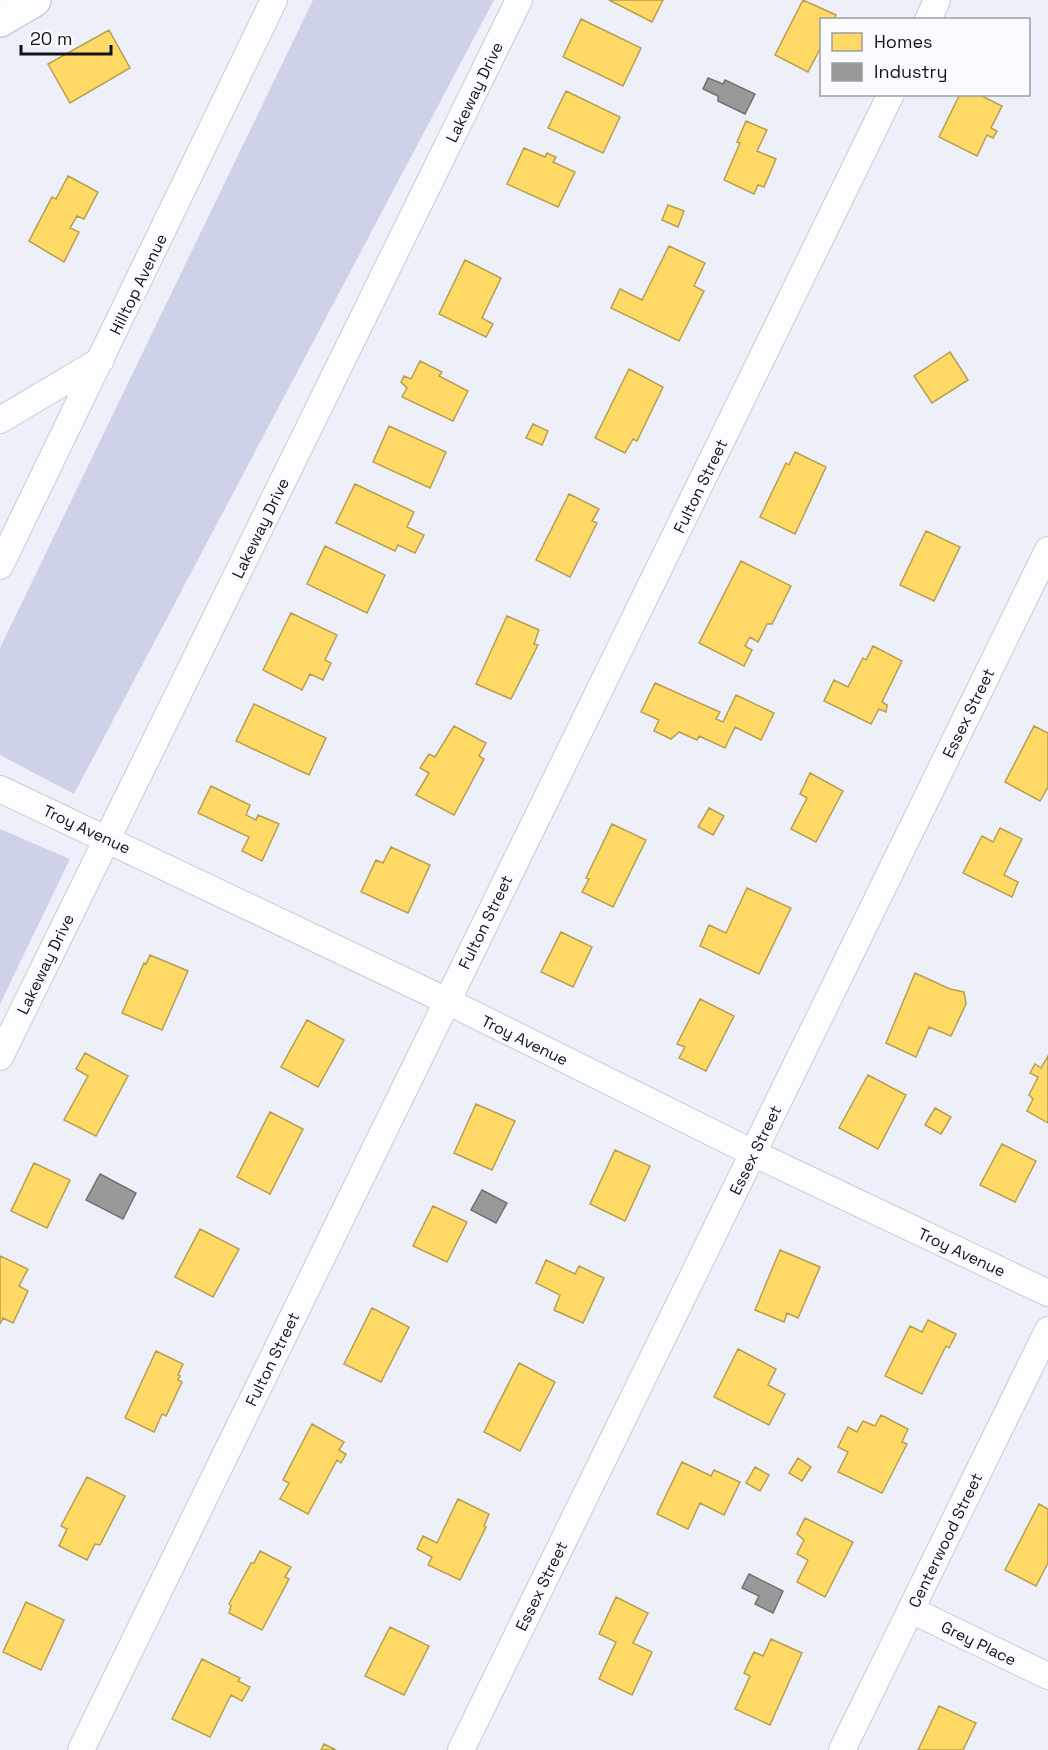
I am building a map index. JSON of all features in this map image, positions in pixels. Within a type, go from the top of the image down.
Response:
[{"type":"main road","points":[[0,20],[34,0]]},
{"type":"street","name":"Hilltop Avenue","points":[[0,566],[274,0]]},
{"type":"street","name":"Lakeway Drive","points":[[0,1057],[519,0]]},
{"type":"street","points":[[929,18],[937,0]]},
{"type":"street","name":"Fulton Street","points":[[81,1750],[890,96]]},
{"type":"street","points":[[0,420],[101,360]]},
{"type":"street","name":"Essex Street","points":[[461,1750],[1048,550]]},
{"type":"street","name":"Troy Avenue","points":[[0,789],[108,838],[447,1001],[753,1154],[1048,1293]]},
{"type":"street","name":"Centerwood Street","points":[[842,1750],[1048,1330]]},
{"type":"street","name":"Grey Place","points":[[911,1610],[1048,1676]]},
{"type":"shaded area","points":[[313,0],[494,0],[74,794],[0,755],[0,648]]},
{"type":"shaded area","points":[[0,829],[70,859],[0,1004]]},
{"type":"building: Homes","points":[[609,0],[663,0],[652,22]]},
{"type":"building: Homes","points":[[803,0],[836,15],[835,18],[820,18],[820,49],[808,72],[775,55]]},
{"type":"building: Homes","points":[[581,19],[641,48],[623,86],[563,57]]},
{"type":"building: Homes","points":[[109,30],[130,68],[70,103],[48,64]]},
{"type":"building: Homes","points":[[566,91],[620,117],[603,153],[548,128]]},
{"type":"building: Homes","points":[[959,96],[982,96],[1002,106],[991,128],[997,131],[993,138],[987,135],[977,156],[939,137]]},
{"type":"building: Homes","points":[[746,121],[767,130],[757,151],[776,159],[764,187],[758,185],[754,194],[724,180],[740,143],[737,142]]},
{"type":"building: Homes","points":[[524,148],[545,157],[547,153],[556,157],[553,162],[575,172],[558,207],[507,184]]},
{"type":"building: Homes","points":[[68,176],[98,192],[84,219],[77,216],[70,228],[79,232],[64,262],[29,241],[52,197],[56,199]]},
{"type":"building: Homes","points":[[668,205],[684,211],[678,227],[662,220]]},
{"type":"building: Homes","points":[[669,246],[705,263],[694,286],[704,291],[679,341],[611,308],[620,289],[642,300]]},
{"type":"building: Homes","points":[[465,260],[501,278],[482,318],[493,324],[486,337],[439,314]]},
{"type":"building: Homes","points":[[950,352],[968,380],[932,403],[914,376]]},
{"type":"building: Homes","points":[[420,361],[442,372],[439,376],[468,391],[453,421],[402,397],[407,388],[401,382],[404,376],[411,379]]},
{"type":"building: Homes","points":[[629,369],[663,387],[637,441],[633,439],[625,453],[595,438]]},
{"type":"building: Homes","points":[[533,424],[548,431],[542,445],[526,438]]},
{"type":"building: Homes","points":[[389,426],[446,452],[430,488],[373,462]]},
{"type":"building: Homes","points":[[795,452],[826,467],[795,534],[760,517],[786,463],[789,465]]},
{"type":"building: Homes","points":[[355,484],[414,512],[407,527],[424,535],[415,553],[398,545],[395,551],[336,523]]},
{"type":"building: Homes","points":[[569,494],[599,509],[592,521],[597,523],[570,577],[536,560]]},
{"type":"building: Homes","points":[[926,531],[960,547],[934,601],[900,585]]},
{"type":"building: Homes","points":[[325,546],[385,575],[367,613],[307,584]]},
{"type":"building: Homes","points":[[741,561],[791,586],[772,624],[767,624],[758,642],[750,637],[745,646],[752,650],[744,666],[699,643]]},
{"type":"building: Homes","points":[[291,613],[337,635],[325,660],[331,663],[323,680],[310,674],[302,690],[263,670]]},
{"type":"building: Homes","points":[[507,616],[539,630],[534,644],[538,645],[511,699],[476,684]]},
{"type":"building: Homes","points":[[873,646],[902,661],[882,702],[887,705],[886,712],[879,709],[871,724],[824,701],[834,680],[848,687],[863,658],[866,660]]},
{"type":"building: Homes","points":[[655,683],[720,712],[716,719],[723,722],[736,695],[774,713],[761,740],[735,727],[725,748],[699,736],[697,740],[679,732],[671,739],[654,731],[659,720],[641,712]]},
{"type":"building: Homes","points":[[254,704],[326,738],[309,775],[236,741]]},
{"type":"building: Homes","points":[[454,726],[486,743],[479,756],[484,759],[454,815],[416,795],[429,773],[420,768],[429,754],[435,757]]},
{"type":"building: Homes","points":[[1034,726],[1048,733],[1048,787],[1040,801],[1005,782]]},
{"type":"building: Homes","points":[[810,773],[843,791],[816,842],[791,829],[807,798],[800,794]]},
{"type":"building: Homes","points":[[211,786],[250,805],[246,815],[256,820],[258,815],[279,824],[262,861],[242,851],[249,837],[198,813]]},
{"type":"building: Homes","points":[[709,808],[724,816],[713,835],[698,827]]},
{"type":"building: Homes","points":[[612,824],[646,840],[613,907],[582,892],[589,879],[586,878]]},
{"type":"building: Homes","points":[[1000,828],[1022,839],[1004,875],[1018,882],[1012,897],[963,873],[982,836],[993,842]]},
{"type":"building: Homes","points":[[391,847],[430,865],[408,913],[361,892],[376,860],[383,863]]},
{"type":"building: Homes","points":[[747,888],[791,908],[759,974],[700,946],[709,925],[726,933]]},
{"type":"building: Homes","points":[[561,932],[592,947],[573,987],[541,972]]},
{"type":"building: Homes","points":[[150,955],[188,971],[162,1030],[122,1013],[144,963],[146,964]]},
{"type":"building: Homes","points":[[915,973],[950,989],[964,992],[966,1004],[951,1036],[929,1027],[916,1057],[886,1043]]},
{"type":"building: Homes","points":[[700,999],[734,1016],[706,1071],[679,1058],[685,1047],[677,1044]]},
{"type":"building: Homes","points":[[307,1020],[344,1040],[318,1087],[281,1067]]},
{"type":"building: Homes","points":[[85,1053],[128,1076],[96,1136],[64,1120],[88,1076],[76,1069]]},
{"type":"building: Homes","points":[[1048,1056],[1048,1123],[1027,1111],[1033,1099],[1029,1095],[1038,1077],[1030,1073],[1035,1064],[1041,1068]]},
{"type":"building: Homes","points":[[868,1075],[906,1095],[878,1149],[839,1128]]},
{"type":"building: Homes","points":[[476,1104],[515,1121],[492,1170],[454,1153]]},
{"type":"building: Homes","points":[[935,1108],[951,1117],[941,1134],[925,1125]]},
{"type":"building: Homes","points":[[270,1112],[303,1129],[270,1194],[237,1177]]},
{"type":"building: Homes","points":[[1002,1144],[1036,1161],[1015,1202],[980,1185]]},
{"type":"building: Homes","points":[[615,1150],[650,1166],[625,1221],[590,1204]]},
{"type":"building: Homes","points":[[34,1163],[70,1180],[47,1228],[11,1211]]},
{"type":"building: Homes","points":[[433,1206],[467,1222],[447,1262],[413,1246]]},
{"type":"building: Homes","points":[[200,1229],[239,1249],[213,1297],[175,1277]]},
{"type":"building: Homes","points":[[780,1250],[820,1267],[798,1318],[787,1313],[784,1322],[755,1310]]},
{"type":"building: Homes","points":[[0,1256],[28,1269],[19,1286],[28,1291],[13,1323],[3,1318],[0,1324]]},
{"type":"building: Homes","points":[[546,1260],[575,1274],[579,1266],[604,1278],[583,1323],[554,1310],[560,1295],[536,1283]]},
{"type":"building: Homes","points":[[372,1308],[409,1327],[381,1382],[344,1364]]},
{"type":"building: Homes","points":[[928,1320],[956,1334],[949,1348],[946,1346],[922,1394],[885,1376],[910,1326],[922,1332]]},
{"type":"building: Homes","points":[[738,1349],[776,1369],[768,1385],[785,1394],[769,1425],[714,1397]]},
{"type":"building: Homes","points":[[156,1351],[183,1364],[178,1375],[180,1376],[178,1380],[182,1382],[166,1416],[162,1414],[154,1432],[125,1418]]},
{"type":"building: Homes","points":[[519,1363],[555,1382],[520,1451],[484,1432]]},
{"type":"building: Homes","points":[[881,1415],[908,1429],[902,1442],[907,1444],[882,1493],[838,1472],[848,1452],[838,1447],[848,1427],[857,1432],[863,1421],[875,1426]]},
{"type":"building: Homes","points":[[312,1424],[344,1442],[339,1450],[346,1454],[341,1463],[337,1460],[308,1514],[280,1499],[289,1483],[283,1480]]},
{"type":"building: Homes","points":[[798,1458],[811,1467],[802,1481],[789,1473]]},
{"type":"building: Homes","points":[[682,1462],[711,1476],[714,1470],[740,1482],[724,1515],[700,1503],[688,1529],[657,1514]]},
{"type":"building: Homes","points":[[755,1467],[769,1475],[760,1491],[746,1483]]},
{"type":"building: Homes","points":[[87,1477],[125,1496],[100,1545],[95,1544],[87,1560],[59,1546],[67,1529],[61,1526]]},
{"type":"building: Homes","points":[[458,1499],[489,1514],[484,1526],[486,1527],[460,1580],[428,1565],[432,1557],[417,1549],[423,1536],[437,1543]]},
{"type":"building: Homes","points":[[1039,1504],[1048,1509],[1048,1563],[1036,1586],[1005,1570]]},
{"type":"building: Homes","points":[[805,1518],[853,1542],[825,1597],[797,1582],[808,1560],[797,1554],[804,1540],[797,1534]]},
{"type":"building: Homes","points":[[260,1551],[291,1567],[285,1577],[289,1579],[262,1630],[229,1613],[231,1606],[229,1604]]},
{"type":"building: Homes","points":[[616,1597],[648,1613],[633,1643],[652,1652],[632,1695],[599,1679],[616,1642],[599,1634]]},
{"type":"building: Homes","points":[[26,1602],[64,1620],[41,1670],[3,1652]]},
{"type":"building: Homes","points":[[390,1627],[429,1646],[404,1695],[365,1676]]},
{"type":"building: Homes","points":[[771,1639],[802,1653],[770,1725],[735,1709],[750,1676],[744,1673],[754,1652],[763,1656]]},
{"type":"building: Homes","points":[[202,1659],[240,1678],[238,1681],[250,1687],[242,1701],[231,1695],[210,1737],[172,1719]]},
{"type":"building: Homes","points":[[939,1706],[976,1723],[963,1750],[918,1750]]},
{"type":"building: Homes","points":[[324,1744],[336,1750],[321,1750]]},
{"type":"building: Industry","points":[[708,78],[723,84],[725,80],[755,94],[745,114],[718,101],[718,96],[703,89]]},
{"type":"building: Industry","points":[[100,1174],[136,1193],[123,1219],[86,1200]]},
{"type":"building: Industry","points":[[482,1190],[507,1203],[496,1223],[471,1210]]},
{"type":"building: Industry","points":[[749,1574],[783,1591],[773,1613],[755,1604],[759,1596],[742,1588]]}]
